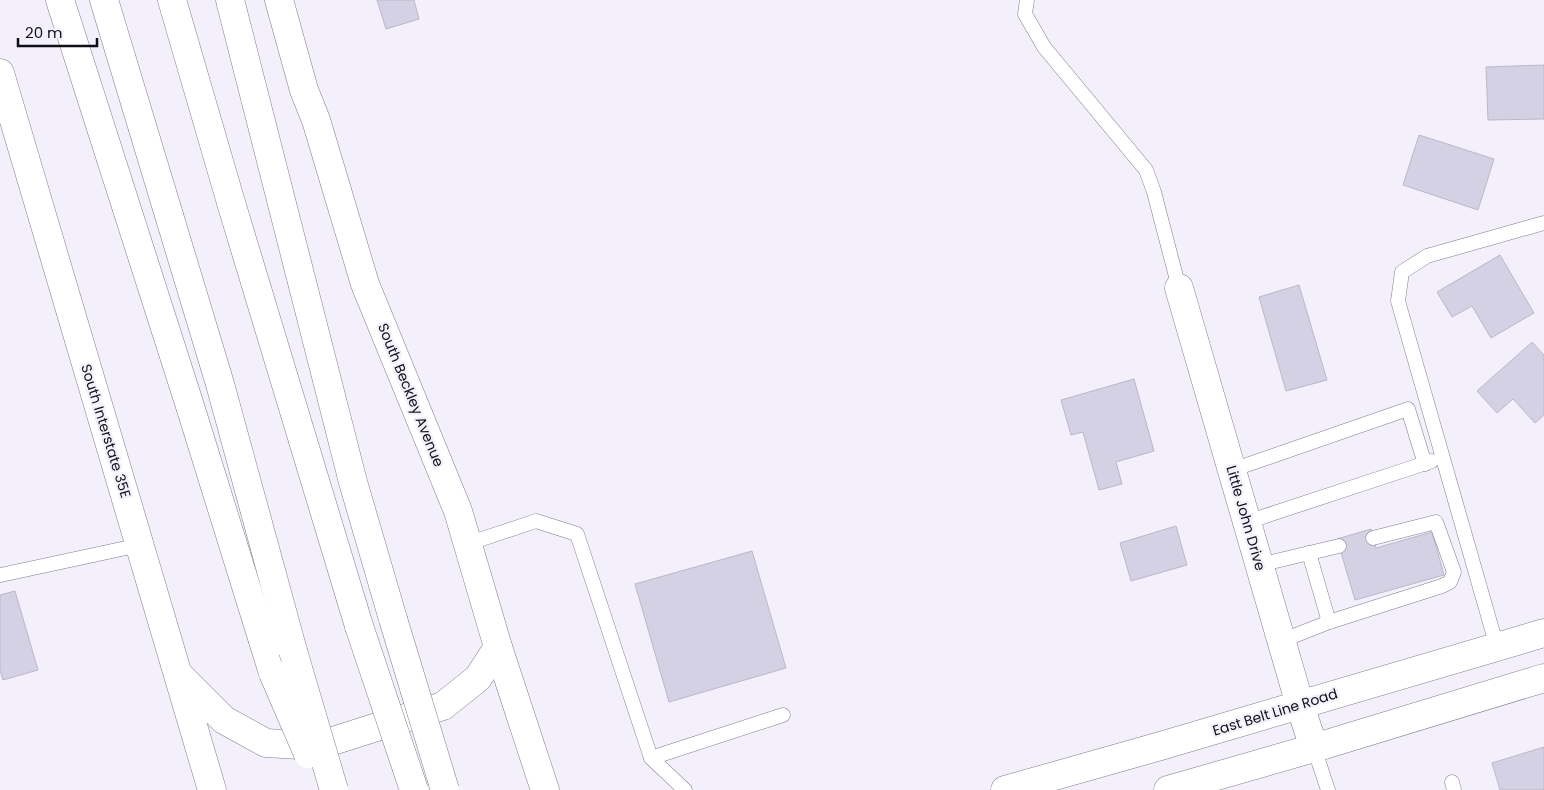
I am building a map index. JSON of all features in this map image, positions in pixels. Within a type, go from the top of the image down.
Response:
[{"type":"main road","points":[[60,0],[273,673],[323,790]]},
{"type":"main road","points":[[104,0],[220,384],[293,651],[334,790]]},
{"type":"main road","points":[[172,0],[359,626],[414,790]]},
{"type":"main road","points":[[230,0],[353,482],[445,790]]},
{"type":"main road","name":"South Beckley Avenue","points":[[279,0],[304,90],[316,120],[365,284],[458,511],[498,647],[545,790]]},
{"type":"main road","name":"South Interstate 35E","points":[[0,73],[212,790]]},
{"type":"main road","name":"Little John Drive","points":[[1179,288],[1281,641],[1314,748]]},
{"type":"main road","name":"East Belt Line Road","points":[[1005,790],[1544,633]]},
{"type":"main road","points":[[178,674],[224,720],[266,743],[317,746],[443,706],[478,678],[498,647]]},
{"type":"main road","points":[[1168,790],[1544,678]]},
{"type":"lane","points":[[1027,0],[1026,14],[1044,47],[1146,170],[1154,192],[1179,288]]},
{"type":"lane","points":[[1497,647],[1398,301],[1402,272],[1427,256],[1544,223]]},
{"type":"lane","points":[[1232,470],[1408,409],[1425,464]]},
{"type":"lane","points":[[1247,522],[1443,458]]},
{"type":"lane","points":[[467,544],[536,520],[577,534],[651,758],[685,790]]},
{"type":"lane","points":[[1281,641],[1329,622],[1450,582],[1454,572],[1436,522],[1373,538]]},
{"type":"lane","points":[[0,575],[140,545]]},
{"type":"lane","points":[[1259,565],[1339,546]]},
{"type":"lane","points":[[1309,553],[1329,622]]},
{"type":"lane","points":[[651,758],[783,715]]},
{"type":"lane","points":[[1314,748],[1328,790]]},
{"type":"building","points":[[377,0],[414,0],[419,19],[386,29]]},
{"type":"building","points":[[1544,65],[1544,119],[1488,120],[1486,67]]},
{"type":"building","points":[[1419,135],[1494,159],[1478,210],[1403,185]]},
{"type":"building","points":[[1500,255],[1534,313],[1491,338],[1472,306],[1452,317],[1437,292]]},
{"type":"building","points":[[1299,285],[1327,380],[1286,391],[1259,297]]},
{"type":"building","points":[[1532,342],[1544,355],[1544,415],[1535,423],[1513,399],[1497,413],[1477,391]]},
{"type":"building","points":[[1134,379],[1154,451],[1116,462],[1122,484],[1099,490],[1083,432],[1071,435],[1061,400]]},
{"type":"building","points":[[1176,526],[1187,565],[1131,581],[1120,543]]},
{"type":"building","points":[[1371,529],[1376,548],[1432,532],[1444,575],[1355,600],[1337,539]]},
{"type":"building","points":[[752,551],[786,668],[669,702],[635,584]]},
{"type":"building","points":[[15,591],[38,670],[3,680],[0,670],[0,595]]},
{"type":"building","points":[[1544,747],[1544,790],[1500,790],[1492,763]]}]
